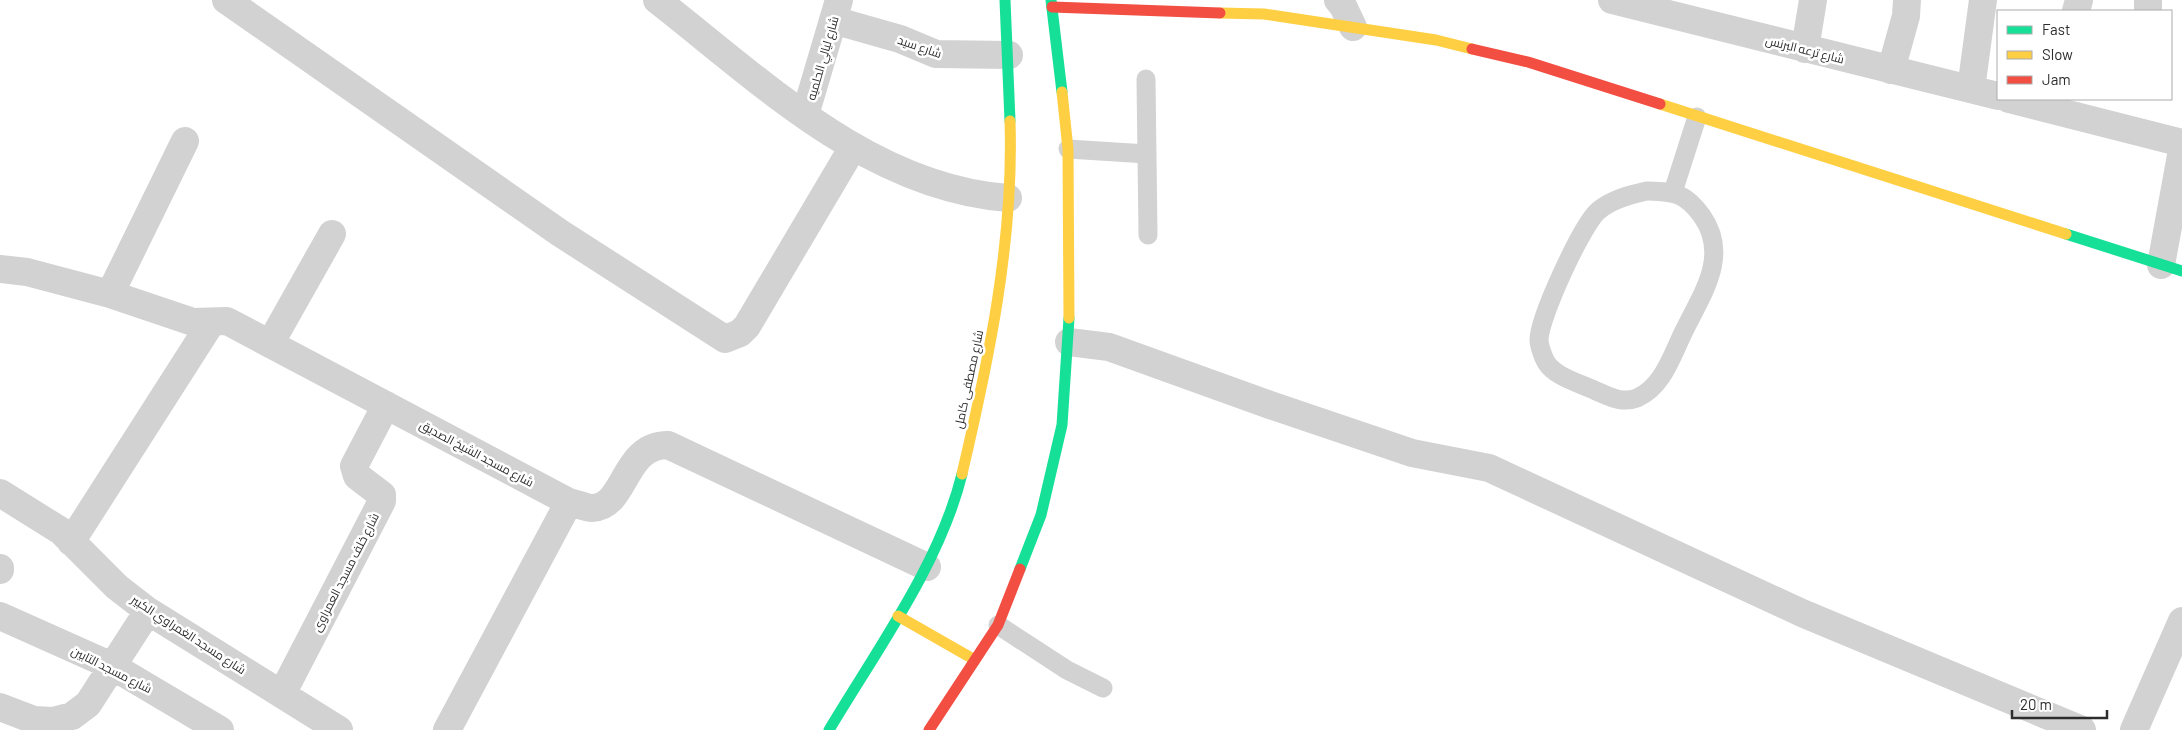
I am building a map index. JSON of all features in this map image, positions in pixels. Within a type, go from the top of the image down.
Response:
[{"type":"main road","name":"شارع مصطفى كامل","points":[[829,730],[927,567],[958,489],[986,372],[999,295],[1008,198],[1010,128],[1009,55],[1005,0]]},
{"type":"main road","points":[[929,730],[998,625],[1041,516],[1062,425],[1069,342],[1068,149],[1051,3],[1264,14],[1436,40],[1528,62],[2172,268]]},
{"type":"main road","points":[[898,616],[975,660]]},
{"type":"street","points":[[226,0],[560,232],[725,339],[740,333],[746,326],[853,147]]},
{"type":"street","points":[[657,0],[805,115],[853,147],[896,169],[943,186],[1008,198]]},
{"type":"street","points":[[1338,0],[1353,27]]},
{"type":"street","name":"شارع ترعه البرنس","points":[[1612,0],[1997,96]]},
{"type":"street","points":[[1805,49],[1813,0]]},
{"type":"street","points":[[1891,70],[1906,16],[1907,0]]},
{"type":"street","points":[[1971,89],[1983,0]]},
{"type":"street","name":"شارع ليالي الحلميه","points":[[805,115],[836,10]]},
{"type":"street","name":"شارع سيد","points":[[836,10],[936,54],[1009,55]]},
{"type":"street","points":[[2017,100],[2058,105],[2182,143]]},
{"type":"street","points":[[110,294],[185,141]]},
{"type":"street","points":[[2172,268],[2182,150]]},
{"type":"street","points":[[270,344],[332,234]]},
{"type":"street","name":"شارع مسجد الشيخ الصديق","points":[[0,269],[27,272],[110,294],[184,320],[211,323],[227,321],[569,502],[592,508],[605,503],[615,494],[644,451],[655,445],[668,445],[927,567]]},
{"type":"street","points":[[71,542],[211,323]]},
{"type":"street","points":[[1069,342],[1109,347],[1270,405],[1412,453],[1489,468],[1802,613],[2082,730]]},
{"type":"street","name":"شارع خلف مسجد العمراوى","points":[[282,694],[382,501],[382,495],[357,476],[354,466],[386,405]]},
{"type":"street","name":"شارع مسجد الغمراوي الكبير","points":[[0,493],[46,520],[117,587],[148,611],[339,730]]},
{"type":"street","points":[[447,730],[569,502]]},
{"type":"street","points":[[0,707],[34,720],[54,722],[72,716],[88,704],[148,611]]},
{"type":"street","name":"شارع مسجد التابين","points":[[0,616],[112,666],[205,726]]},
{"type":"street","points":[[2134,730],[2182,621]]},
{"type":"lane","points":[[1146,79],[1148,235]]},
{"type":"lane","points":[[1673,192],[1697,117]]},
{"type":"lane","points":[[1068,149],[1147,154]]},
{"type":"lane","points":[[1647,191],[1673,192],[1694,206],[1708,226],[1715,251],[1711,275],[1663,374],[1652,390],[1636,399],[1617,400],[1563,376],[1546,362],[1539,341],[1544,319],[1583,230],[1598,211],[1622,198],[1647,191]]},
{"type":"lane","points":[[998,625],[1067,670],[1103,688]]},
{"type":"traffic: fast","points":[[1005,0],[1010,121]]},
{"type":"traffic: fast","points":[[1051,0],[1062,92]]},
{"type":"traffic: fast","points":[[2066,234],[2182,271]]},
{"type":"traffic: fast","points":[[1020,569],[1041,515],[1062,425],[1069,318]]},
{"type":"traffic: fast","points":[[829,730],[923,574],[952,508],[962,474]]},
{"type":"traffic: slow","points":[[1220,13],[1264,14],[1436,40],[1472,49]]},
{"type":"traffic: slow","points":[[1062,92],[1068,149],[1069,318]]},
{"type":"traffic: slow","points":[[1660,104],[2066,234]]},
{"type":"traffic: slow","points":[[962,474],[990,343],[1004,255],[1010,166],[1010,121]]},
{"type":"traffic: slow","points":[[898,616],[975,660]]},
{"type":"traffic: jam","points":[[1052,7],[1220,13]]},
{"type":"traffic: jam","points":[[1472,49],[1528,62],[1660,104]]},
{"type":"traffic: jam","points":[[929,730],[998,625],[1020,569]]}]
